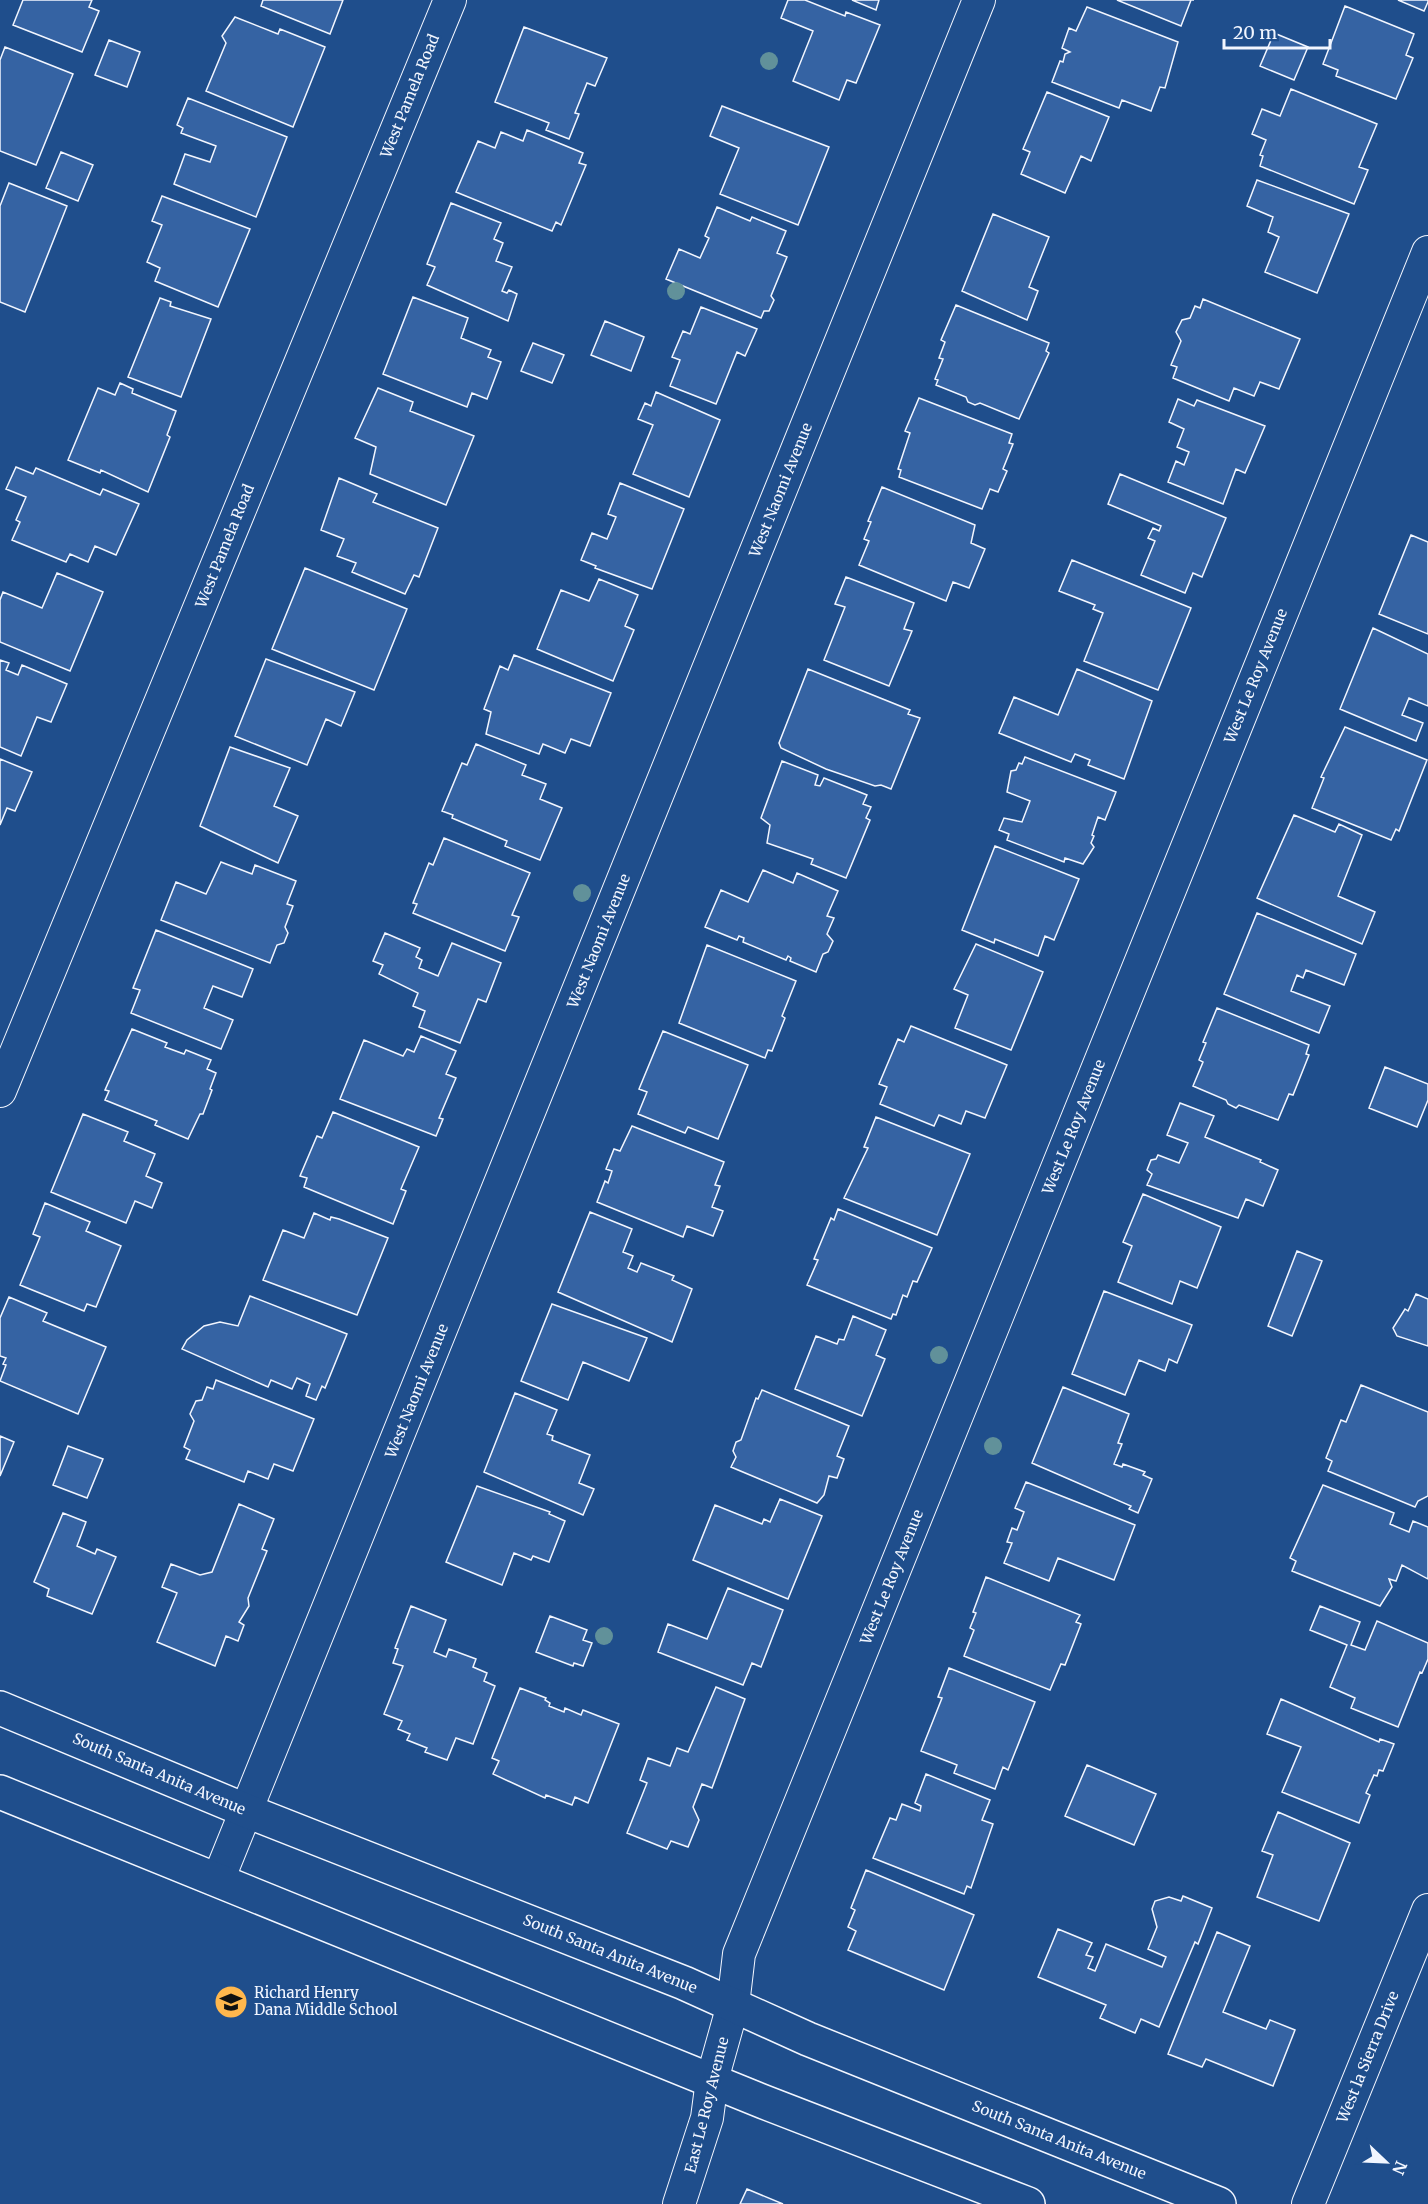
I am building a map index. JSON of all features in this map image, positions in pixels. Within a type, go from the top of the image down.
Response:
[{"type":"main road","name":"South Santa Anita Avenue","points":[[0,1708],[247,1811],[673,1978],[808,2039],[1219,2204]]},
{"type":"main road","points":[[0,1792],[712,2080],[1028,2204]]},
{"type":"street","name":"West Pamela Road","points":[[0,1091],[450,0]]},
{"type":"street","name":"West Naomi Avenue","points":[[218,1880],[979,0]]},
{"type":"street","name":"West Le Roy Avenue","points":[[733,2005],[742,1945],[1428,252]]},
{"type":"street","name":"West la Sierra Drive","points":[[1308,2204],[1428,1910]]},
{"type":"street","name":"East Le Roy Avenue","points":[[679,2204],[700,2147],[712,2080],[733,2005]]},
{"type":"building","points":[[23,0],[92,0],[89,7],[99,11],[82,52],[13,25]]},
{"type":"building","points":[[263,0],[343,0],[330,34],[261,6]]},
{"type":"building","points":[[788,0],[805,0],[845,16],[846,12],[880,25],[856,83],[847,80],[839,100],[793,81],[813,31],[781,18]]},
{"type":"building","points":[[852,0],[879,0],[876,10]]},
{"type":"building","points":[[1117,0],[1191,0],[1181,26]]},
{"type":"building","points":[[1398,0],[1428,0],[1428,2],[1424,11]]},
{"type":"building","points":[[1345,6],[1414,34],[1406,55],[1413,58],[1396,99],[1336,76],[1338,70],[1323,64]]},
{"type":"building","points":[[1087,7],[1178,42],[1165,88],[1160,87],[1151,111],[1122,100],[1119,108],[1052,82],[1060,61],[1063,62],[1065,54],[1070,52],[1062,48],[1069,28],[1076,31]]},
{"type":"building","points":[[235,17],[278,34],[280,29],[325,47],[293,127],[206,91],[226,43],[222,36]]},
{"type":"building","points":[[524,27],[607,58],[595,86],[587,83],[575,113],[579,114],[569,139],[546,130],[549,123],[495,102]]},
{"type":"building","points":[[1274,33],[1308,47],[1294,80],[1260,66]]},
{"type":"building","points":[[109,40],[140,52],[127,87],[95,75]]},
{"type":"building","points":[[5,47],[73,74],[36,165],[0,151],[0,60]]},
{"type":"building","points":[[1291,89],[1377,124],[1359,167],[1368,170],[1354,204],[1260,166],[1263,156],[1260,155],[1266,140],[1252,134],[1262,109],[1280,116]]},
{"type":"building","points":[[1047,92],[1109,117],[1091,161],[1081,156],[1065,193],[1021,174],[1030,152],[1023,149]]},
{"type":"building","points":[[188,98],[287,137],[256,217],[174,184],[185,154],[210,162],[216,146],[181,133],[183,128],[177,125]]},
{"type":"building","points":[[722,106],[829,147],[798,225],[720,194],[739,148],[710,136]]},
{"type":"building","points":[[527,130],[583,153],[579,163],[586,165],[561,225],[556,222],[552,231],[456,192],[478,141],[495,148],[501,132],[523,141]]},
{"type":"building","points":[[61,152],[93,165],[78,201],[46,188]]},
{"type":"building","points":[[1257,180],[1349,214],[1317,293],[1265,272],[1279,237],[1268,232],[1273,217],[1247,206]]},
{"type":"building","points":[[9,183],[67,206],[25,312],[0,302],[0,206]]},
{"type":"building","points":[[162,196],[250,229],[218,307],[155,281],[160,268],[147,262],[162,225],[152,221]]},
{"type":"building","points":[[451,203],[501,223],[494,239],[503,243],[496,261],[512,267],[502,291],[507,293],[509,290],[517,294],[508,321],[427,285],[435,267],[427,264]]},
{"type":"building","points":[[717,207],[750,221],[752,217],[786,231],[777,253],[787,257],[771,296],[774,300],[769,311],[764,311],[761,318],[666,279],[679,249],[700,258],[709,238],[705,236]]},
{"type":"building","points":[[993,214],[1049,237],[1029,287],[1038,291],[1027,320],[962,291]]},
{"type":"building","points":[[413,297],[468,318],[461,338],[491,350],[488,357],[501,362],[487,399],[472,393],[467,407],[383,374]]},
{"type":"building","points":[[160,298],[171,302],[170,306],[211,319],[181,397],[128,377]]},
{"type":"building","points":[[1203,299],[1300,339],[1279,389],[1260,382],[1254,396],[1234,388],[1229,401],[1173,378],[1177,367],[1171,365],[1181,341],[1176,332],[1182,320],[1190,318],[1195,306],[1200,308]]},
{"type":"building","points":[[956,305],[1049,343],[1046,351],[1049,353],[1019,419],[980,403],[975,405],[968,402],[966,397],[936,385],[938,380],[935,379],[943,359],[939,358],[945,342],[941,340]]},
{"type":"building","points":[[701,307],[757,329],[745,356],[737,352],[716,404],[670,386],[680,360],[672,357],[683,331],[690,334]]},
{"type":"building","points":[[605,321],[644,337],[631,371],[591,355]]},
{"type":"building","points":[[533,343],[564,355],[552,383],[521,371]]},
{"type":"building","points":[[120,383],[133,389],[132,393],[176,411],[167,435],[170,437],[148,492],[101,470],[100,473],[68,460],[98,388],[115,395]]},
{"type":"building","points":[[378,388],[413,402],[410,411],[474,436],[446,505],[370,474],[376,447],[355,438]]},
{"type":"building","points":[[656,392],[720,420],[689,497],[633,474],[653,425],[638,419],[645,403],[651,406]]},
{"type":"building","points":[[919,398],[1012,434],[1009,443],[1013,444],[1003,469],[1007,471],[998,492],[990,489],[982,509],[899,477],[901,470],[898,469],[910,433],[905,431]]},
{"type":"building","points":[[1178,399],[1194,406],[1197,400],[1265,426],[1245,473],[1236,469],[1223,504],[1168,482],[1176,461],[1184,465],[1189,452],[1177,447],[1184,429],[1169,422]]},
{"type":"building","points":[[16,467],[33,474],[36,468],[100,495],[103,489],[139,504],[116,555],[95,546],[88,562],[70,554],[66,562],[12,540],[20,522],[16,520],[26,497],[6,489]]},
{"type":"building","points":[[1120,474],[1226,518],[1202,577],[1193,573],[1185,593],[1141,575],[1155,541],[1148,538],[1153,528],[1159,531],[1161,526],[1108,504]]},
{"type":"building","points":[[339,478],[377,494],[373,502],[438,528],[419,577],[414,575],[405,594],[352,572],[356,563],[337,556],[344,539],[321,530]]},
{"type":"building","points":[[620,483],[684,509],[652,589],[595,568],[596,566],[581,560],[592,533],[607,539],[616,517],[608,514]]},
{"type":"building","points":[[882,487],[975,525],[971,543],[985,549],[969,588],[953,582],[946,601],[859,565],[869,541],[864,539],[871,522],[868,521]]},
{"type":"building","points":[[1411,535],[1428,542],[1428,634],[1379,614]]},
{"type":"building","points":[[1072,560],[1191,608],[1158,690],[1084,661],[1103,613],[1093,609],[1095,605],[1059,591]]},
{"type":"building","points":[[305,568],[407,609],[374,690],[272,649]]},
{"type":"building","points":[[57,573],[103,592],[70,671],[0,642],[0,600],[3,592],[42,608]]},
{"type":"building","points":[[846,577],[914,603],[904,629],[912,631],[889,686],[824,660],[845,607],[835,604]]},
{"type":"building","points":[[599,579],[638,595],[625,626],[634,630],[613,681],[537,649],[561,590],[589,601]]},
{"type":"building","points":[[1373,628],[1428,654],[1428,706],[1409,698],[1402,715],[1423,723],[1416,741],[1340,709]]},
{"type":"building","points":[[514,655],[611,693],[590,746],[571,739],[565,753],[543,744],[539,754],[486,734],[491,712],[484,709],[500,666],[508,670]]},
{"type":"building","points":[[266,659],[355,692],[341,726],[326,719],[307,765],[235,736]]},
{"type":"building","points":[[0,660],[9,663],[6,670],[18,675],[22,665],[67,684],[51,722],[37,717],[21,756],[0,747]]},
{"type":"building","points":[[808,669],[910,710],[908,714],[920,718],[891,789],[881,785],[875,786],[826,769],[781,748],[779,743]]},
{"type":"building","points":[[1077,669],[1152,701],[1124,779],[1088,765],[1090,760],[1075,754],[1071,762],[999,733],[1014,697],[1058,715]]},
{"type":"building","points":[[1345,727],[1427,760],[1399,831],[1396,829],[1391,840],[1312,808],[1324,778],[1321,777]]},
{"type":"building","points":[[476,744],[526,765],[522,775],[546,784],[540,799],[562,808],[540,860],[505,846],[507,841],[452,818],[453,815],[442,811],[462,763],[467,765]]},
{"type":"building","points":[[230,747],[290,768],[274,806],[298,816],[278,863],[200,826]]},
{"type":"building","points":[[1025,757],[1116,792],[1105,820],[1098,817],[1092,835],[1094,836],[1091,843],[1094,847],[1083,864],[1065,858],[1064,862],[1007,840],[1009,834],[999,830],[1004,818],[1022,822],[1030,801],[1007,792],[1011,771],[1016,770],[1019,763],[1022,764]]},
{"type":"building","points":[[0,759],[32,772],[15,811],[7,808],[0,825]]},
{"type":"building","points":[[782,761],[818,775],[815,785],[820,786],[824,778],[867,795],[863,804],[871,807],[866,818],[870,820],[846,878],[811,864],[813,859],[767,843],[770,825],[761,818]]},
{"type":"building","points":[[1294,815],[1335,832],[1339,824],[1362,835],[1338,896],[1375,912],[1362,944],[1257,898]]},
{"type":"building","points":[[444,838],[530,873],[512,915],[519,917],[505,951],[413,913],[417,904],[413,903],[429,863],[433,865]]},
{"type":"building","points":[[995,846],[1079,879],[1054,940],[1045,936],[1038,956],[995,939],[994,943],[962,930]]},
{"type":"building","points":[[221,862],[252,874],[255,865],[296,881],[287,904],[293,906],[285,927],[288,933],[284,943],[277,945],[270,963],[161,920],[176,882],[206,894]]},
{"type":"building","points":[[763,870],[793,883],[797,873],[838,891],[827,916],[834,918],[827,934],[833,941],[828,952],[823,954],[816,972],[790,961],[791,958],[788,956],[786,960],[743,942],[744,938],[739,936],[737,940],[705,927],[721,890],[748,902]]},
{"type":"building","points":[[1257,913],[1356,954],[1344,985],[1306,970],[1303,978],[1297,975],[1291,991],[1330,1006],[1319,1033],[1224,994]]},
{"type":"building","points":[[156,930],[253,969],[242,997],[213,986],[204,1008],[233,1020],[221,1049],[131,1013],[140,990],[133,988]]},
{"type":"building","points":[[385,933],[420,948],[416,957],[422,960],[419,968],[438,976],[452,943],[501,963],[486,1002],[478,999],[460,1043],[419,1027],[425,1011],[413,1006],[418,993],[379,974],[383,965],[373,961]]},
{"type":"building","points":[[976,944],[1043,972],[1011,1050],[955,1028],[968,995],[954,989]]},
{"type":"building","points":[[707,945],[796,981],[782,1016],[785,1018],[772,1051],[768,1050],[765,1058],[679,1023]]},
{"type":"building","points":[[1217,1008],[1309,1045],[1306,1054],[1309,1055],[1293,1095],[1289,1094],[1278,1120],[1239,1105],[1236,1108],[1228,1104],[1226,1100],[1193,1086],[1203,1062],[1199,1060],[1206,1043],[1203,1042]]},
{"type":"building","points":[[911,1026],[1007,1065],[985,1118],[966,1111],[961,1124],[939,1115],[934,1126],[880,1104],[887,1087],[879,1084],[898,1039],[904,1042]]},
{"type":"building","points":[[132,1029],[167,1043],[165,1047],[184,1054],[186,1050],[211,1060],[207,1069],[216,1073],[210,1089],[212,1090],[203,1114],[200,1114],[188,1139],[155,1125],[157,1121],[105,1100],[109,1091],[105,1090]]},
{"type":"building","points":[[663,1031],[748,1065],[718,1139],[688,1127],[685,1133],[638,1114],[647,1092],[639,1089]]},
{"type":"building","points":[[421,1036],[456,1051],[446,1074],[456,1078],[439,1118],[443,1119],[436,1136],[340,1099],[364,1040],[403,1056],[407,1049],[414,1052]]},
{"type":"building","points":[[1385,1067],[1428,1084],[1428,1100],[1417,1127],[1369,1108]]},
{"type":"building","points":[[1180,1103],[1214,1116],[1205,1137],[1261,1160],[1260,1162],[1278,1170],[1263,1206],[1246,1199],[1238,1218],[1147,1185],[1152,1174],[1147,1170],[1151,1160],[1156,1159],[1158,1155],[1179,1163],[1188,1143],[1167,1135]]},
{"type":"building","points":[[333,1112],[419,1147],[401,1189],[406,1191],[393,1224],[304,1187],[307,1178],[300,1176],[317,1136],[322,1138]]},
{"type":"building","points":[[83,1114],[128,1132],[124,1141],[155,1154],[146,1176],[162,1183],[152,1208],[135,1201],[126,1223],[51,1192]]},
{"type":"building","points":[[876,1117],[970,1154],[937,1235],[844,1198],[868,1148],[864,1147]]},
{"type":"building","points":[[632,1126],[724,1162],[715,1185],[720,1186],[712,1207],[723,1211],[713,1236],[687,1226],[683,1237],[597,1202],[605,1181],[608,1183],[612,1171],[606,1169],[614,1149],[620,1151]]},
{"type":"building","points":[[1143,1194],[1221,1227],[1197,1288],[1180,1281],[1172,1304],[1118,1282],[1132,1246],[1123,1242]]},
{"type":"building","points":[[45,1203],[90,1222],[86,1231],[121,1246],[96,1307],[87,1304],[84,1311],[20,1285],[40,1237],[33,1234]]},
{"type":"building","points":[[838,1209],[932,1248],[917,1282],[913,1281],[907,1297],[903,1295],[896,1315],[893,1314],[891,1319],[807,1285],[818,1260],[814,1259],[831,1218],[834,1220]]},
{"type":"building","points":[[590,1212],[632,1229],[623,1252],[633,1256],[628,1268],[637,1272],[641,1263],[674,1276],[672,1280],[692,1289],[672,1342],[558,1292]]},
{"type":"building","points":[[314,1213],[330,1220],[331,1217],[339,1219],[388,1238],[357,1315],[263,1280],[283,1230],[304,1238]]},
{"type":"building","points":[[1297,1251],[1322,1261],[1292,1336],[1268,1326]]},
{"type":"building","points":[[1104,1291],[1192,1325],[1177,1363],[1169,1359],[1165,1371],[1139,1360],[1125,1395],[1072,1374]]},
{"type":"building","points":[[1416,1294],[1428,1299],[1428,1346],[1397,1336],[1393,1328],[1405,1309],[1408,1311]]},
{"type":"building","points":[[250,1296],[347,1334],[325,1388],[322,1386],[316,1400],[306,1396],[310,1384],[297,1378],[292,1389],[271,1380],[268,1387],[182,1349],[187,1340],[204,1326],[220,1322],[238,1326]]},
{"type":"building","points":[[9,1297],[47,1313],[43,1321],[106,1347],[78,1414],[0,1381],[6,1358],[0,1356],[0,1318]]},
{"type":"building","points":[[552,1304],[647,1338],[629,1381],[583,1362],[568,1400],[521,1381]]},
{"type":"building","points":[[853,1316],[886,1330],[876,1355],[885,1359],[862,1416],[795,1389],[816,1336],[837,1344],[839,1339],[844,1340]]},
{"type":"building","points":[[216,1380],[314,1419],[293,1471],[274,1464],[268,1479],[248,1471],[244,1482],[186,1459],[190,1450],[184,1447],[194,1421],[190,1414],[196,1401],[202,1400],[207,1387],[213,1389]]},
{"type":"building","points":[[1361,1385],[1428,1412],[1428,1496],[1418,1501],[1415,1507],[1328,1471],[1332,1461],[1326,1458],[1341,1420],[1346,1422]]},
{"type":"building","points":[[1063,1387],[1129,1414],[1118,1443],[1122,1444],[1114,1464],[1122,1467],[1123,1464],[1145,1472],[1143,1475],[1152,1479],[1138,1513],[1129,1509],[1131,1506],[1032,1463]]},
{"type":"building","points":[[762,1390],[849,1426],[837,1456],[844,1459],[837,1478],[829,1476],[824,1495],[817,1503],[731,1467],[736,1457],[733,1451],[736,1442],[741,1440],[756,1398],[758,1399]]},
{"type":"building","points":[[515,1393],[557,1410],[547,1434],[553,1436],[552,1440],[590,1455],[579,1483],[594,1489],[583,1515],[484,1472]]},
{"type":"building","points":[[0,1436],[14,1442],[0,1476]]},
{"type":"building","points":[[68,1446],[103,1459],[87,1498],[53,1485]]},
{"type":"building","points":[[1026,1482],[1135,1525],[1114,1580],[1058,1558],[1049,1581],[1004,1563],[1012,1543],[1007,1542],[1012,1528],[1017,1530],[1024,1512],[1015,1508]]},
{"type":"building","points":[[1323,1485],[1394,1513],[1390,1524],[1409,1532],[1413,1521],[1428,1527],[1428,1579],[1402,1565],[1396,1581],[1389,1579],[1392,1587],[1380,1606],[1292,1571],[1296,1561],[1290,1558]]},
{"type":"building","points":[[477,1486],[550,1512],[549,1514],[565,1521],[549,1562],[533,1556],[531,1560],[514,1553],[502,1585],[446,1562]]},
{"type":"building","points":[[780,1499],[822,1516],[788,1599],[693,1560],[715,1505],[762,1524],[764,1519],[770,1522]]},
{"type":"building","points":[[239,1504],[274,1519],[262,1549],[267,1551],[248,1598],[249,1606],[239,1622],[244,1625],[238,1641],[226,1636],[215,1666],[157,1642],[177,1593],[162,1587],[171,1564],[200,1575],[212,1572]]},
{"type":"building","points":[[63,1513],[86,1522],[77,1546],[95,1554],[97,1549],[116,1557],[92,1614],[47,1596],[49,1589],[34,1582]]},
{"type":"building","points":[[986,1577],[1080,1615],[1076,1622],[1081,1624],[1065,1665],[1061,1664],[1050,1690],[964,1656],[974,1630],[970,1628],[976,1613],[973,1612]]},
{"type":"building","points":[[728,1588],[783,1610],[761,1667],[752,1663],[743,1685],[658,1652],[668,1624],[707,1639]]},
{"type":"building","points":[[411,1606],[446,1620],[434,1652],[446,1657],[449,1649],[476,1659],[473,1667],[487,1673],[484,1681],[495,1686],[473,1744],[456,1738],[447,1760],[425,1752],[427,1748],[407,1740],[410,1734],[398,1729],[402,1721],[384,1714],[403,1666],[393,1663],[398,1649],[395,1648]]},
{"type":"building","points":[[1320,1606],[1360,1622],[1351,1645],[1365,1650],[1377,1621],[1428,1643],[1428,1659],[1422,1673],[1420,1672],[1398,1727],[1351,1708],[1355,1698],[1330,1687],[1347,1645],[1310,1630]]},
{"type":"building","points":[[550,1616],[587,1630],[583,1640],[592,1643],[583,1666],[574,1663],[573,1666],[536,1652]]},
{"type":"building","points":[[949,1668],[1035,1702],[1008,1770],[1003,1767],[995,1789],[954,1773],[957,1765],[921,1751],[942,1698],[938,1697]]},
{"type":"building","points":[[716,1687],[745,1699],[712,1788],[702,1784],[693,1807],[699,1820],[688,1847],[671,1841],[667,1849],[627,1833],[647,1783],[640,1780],[648,1758],[670,1766],[677,1748],[688,1752]]},
{"type":"building","points":[[520,1688],[546,1698],[545,1700],[550,1703],[549,1706],[564,1712],[565,1708],[581,1715],[583,1710],[619,1724],[588,1803],[575,1797],[572,1805],[546,1795],[545,1798],[493,1774],[499,1761],[492,1758]]},
{"type":"building","points":[[1281,1699],[1379,1742],[1380,1739],[1394,1744],[1383,1771],[1379,1770],[1377,1776],[1374,1775],[1366,1793],[1370,1795],[1359,1823],[1282,1792],[1301,1747],[1267,1734]]},
{"type":"building","points":[[1087,1765],[1156,1794],[1134,1845],[1065,1816]]},
{"type":"building","points":[[926,1774],[990,1800],[982,1820],[993,1824],[971,1888],[967,1886],[964,1894],[873,1858],[890,1818],[896,1820],[902,1804],[920,1811],[921,1806],[915,1803]]},
{"type":"building","points":[[1278,1812],[1350,1843],[1319,1921],[1257,1897],[1273,1855],[1262,1851]]},
{"type":"building","points":[[866,1870],[974,1915],[944,1990],[848,1950],[856,1931],[848,1927],[855,1910],[851,1908]]},
{"type":"building","points":[[1183,1896],[1212,1908],[1198,1944],[1195,1942],[1159,2027],[1141,2019],[1135,2033],[1100,2018],[1106,2005],[1038,1977],[1058,1929],[1092,1943],[1086,1955],[1093,1957],[1088,1968],[1095,1971],[1106,1944],[1162,1967],[1166,1957],[1148,1949],[1157,1927],[1152,1909],[1155,1901],[1169,1897],[1181,1901]]},
{"type":"building","points":[[1217,1932],[1250,1946],[1223,2012],[1266,2029],[1270,2020],[1295,2030],[1273,2086],[1206,2059],[1202,2067],[1168,2054]]},
{"type":"building","points":[[747,2189],[783,2204],[740,2204]]},
{"type":"place","name":"Richard Henry Dana Middle School","points":[[231,2002]]}]
